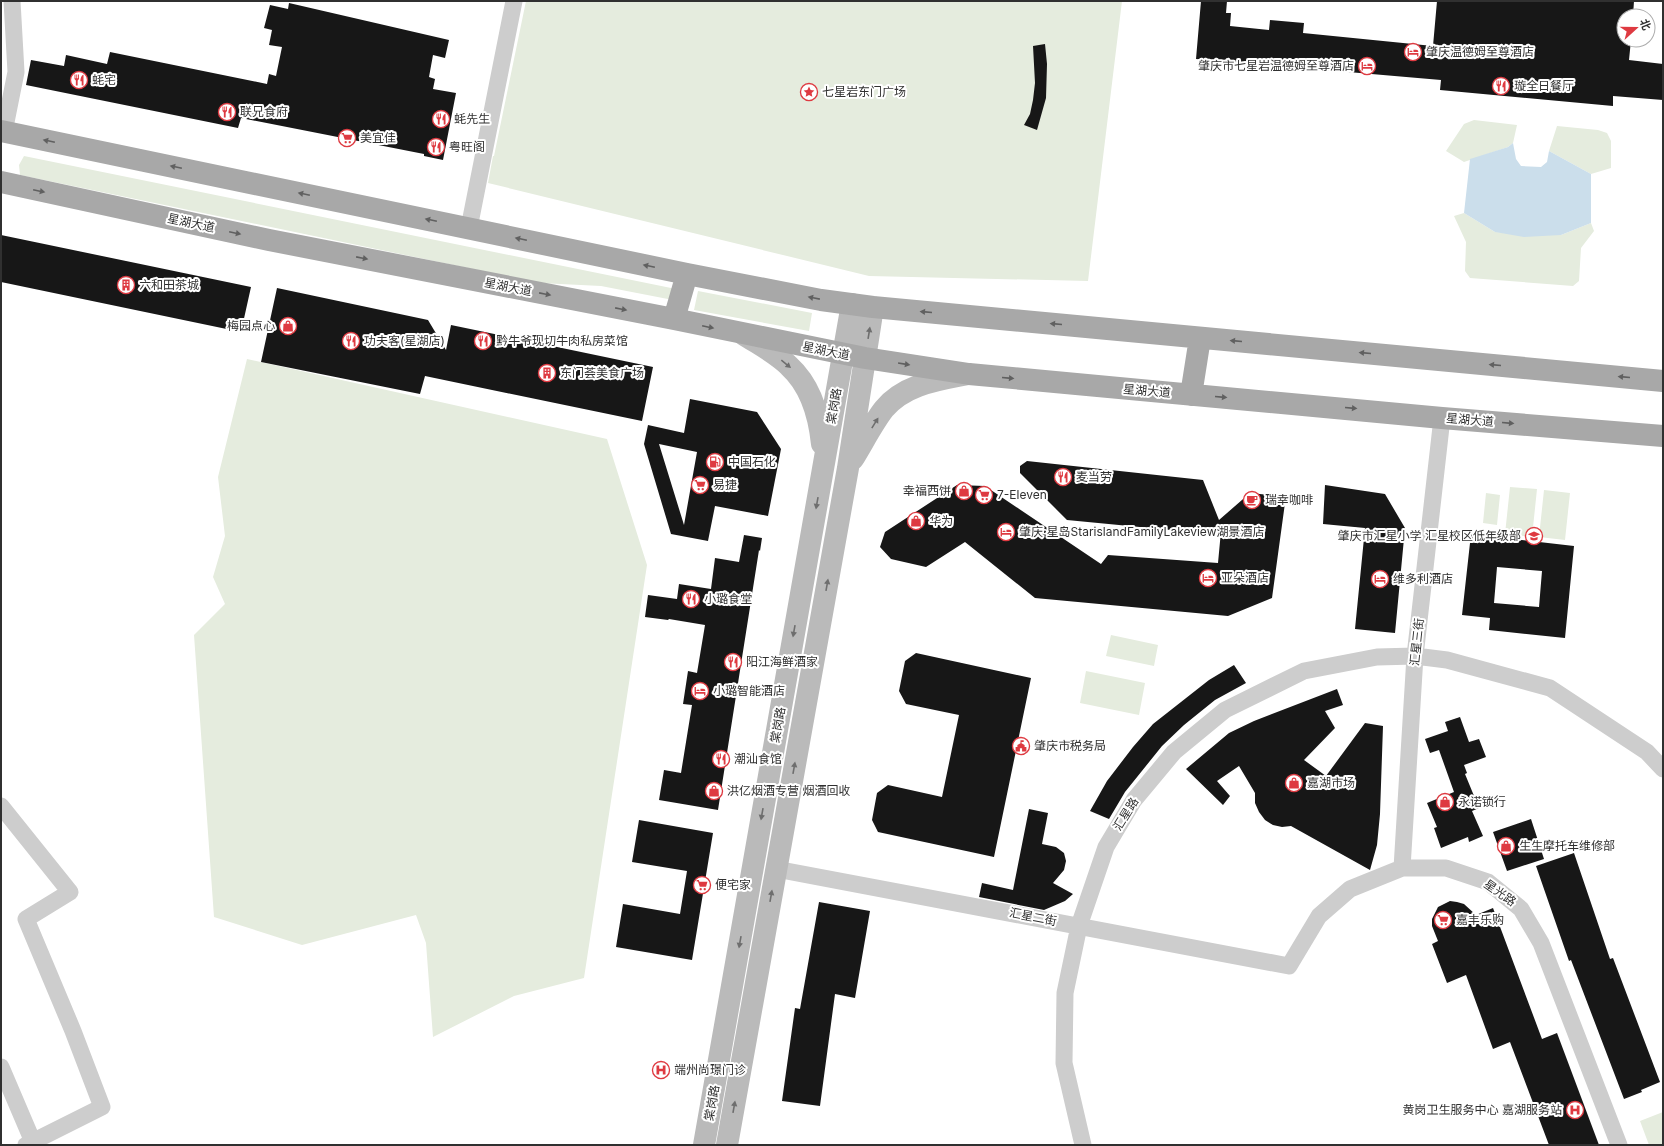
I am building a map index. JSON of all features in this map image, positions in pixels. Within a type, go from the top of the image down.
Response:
[{"type":"main road","points":[[3,131],[687,274],[852,304],[1663,381]]},
{"type":"main road","name":"星湖大道","points":[[1,182],[269,240],[674,319],[843,355],[969,374],[1442,418],[1663,436]]},
{"type":"main road","points":[[674,319],[687,274]]},
{"type":"main road","name":"棠岗路","points":[[704,1145],[852,304]]},
{"type":"main road","name":"棠岗路","points":[[727,1145],[848,468],[873,307]]},
{"type":"main road","points":[[743,334],[789,365],[803,382],[813,400],[820,424],[824,464]]},
{"type":"main road","points":[[1191,395],[1200,338]]},
{"type":"main road","points":[[848,468],[884,409],[899,395],[914,387],[969,374]]},
{"type":"main road","points":[[778,721],[802,726]]},
{"type":"street","points":[[3,131],[16,72],[12,1]]},
{"type":"street","points":[[469,228],[514,1]]},
{"type":"street","name":"汇星三街","points":[[1402,868],[1415,656],[1442,418]]},
{"type":"street","name":"汇星路","points":[[1082,1145],[1064,1063],[1065,993],[1079,926],[1106,847],[1134,800],[1174,752],[1225,710],[1304,671],[1377,657],[1415,656],[1447,660],[1550,688],[1647,752],[1663,769]]},
{"type":"street","points":[[1,806],[70,892],[26,919],[73,1030],[102,1107],[29,1144],[1,1067]]},
{"type":"street","name":"星光路","points":[[1289,966],[1319,916],[1350,889],[1402,868],[1446,868],[1488,882],[1521,909],[1541,942],[1619,1145]]},
{"type":"street","name":"汇星二街","points":[[776,870],[1289,966]]},
{"type":"shaded area","name":"七星岩东门广场","points":[[526,1],[1122,1],[1088,281],[869,276],[488,183]]},
{"type":"shaded area","points":[[1474,120],[1517,125],[1513,143],[1508,147],[1464,162],[1446,151],[1464,124]]},
{"type":"shaded area","points":[[1557,126],[1598,130],[1607,133],[1611,141],[1611,168],[1591,174],[1549,151]]},
{"type":"shaded area","points":[[24,156],[676,289],[673,300],[601,286],[540,283],[20,175],[19,165]]},
{"type":"shaded area","points":[[1464,213],[1495,232],[1561,235],[1591,223],[1594,231],[1581,248],[1579,281],[1573,286],[1470,278],[1465,271],[1466,242],[1454,216]]},
{"type":"shaded area","points":[[698,291],[812,313],[809,331],[694,310]]},
{"type":"shaded area","points":[[247,359],[607,439],[647,565],[584,978],[514,996],[433,1037],[426,943],[416,915],[302,945],[214,917],[194,635],[225,604],[213,577],[225,536],[218,477]]},
{"type":"shaded area","points":[[1510,487],[1537,489],[1532,537],[1505,534]]},
{"type":"shaded area","points":[[1544,490],[1570,493],[1565,540],[1539,537]]},
{"type":"shaded area","points":[[1486,493],[1500,495],[1497,525],[1483,523]]},
{"type":"shaded area","points":[[1111,635],[1158,645],[1154,666],[1106,656]]},
{"type":"shaded area","points":[[1086,671],[1145,683],[1139,715],[1080,703]]},
{"type":"shaded area","points":[[1663,1112],[1663,1145],[1649,1145],[1640,1121]]},
{"type":"water","points":[[1513,143],[1516,159],[1521,166],[1541,167],[1547,162],[1549,151],[1591,174],[1591,223],[1561,235],[1524,237],[1495,232],[1464,213],[1470,159],[1508,147]]},
{"type":"building","name":"肇庆温德姆至尊酒店","points":[[1201,1],[1227,1],[1226,13],[1231,13],[1230,26],[1269,30],[1270,20],[1304,23],[1303,33],[1433,46],[1437,1],[1634,1],[1634,8],[1616,8],[1616,48],[1630,48],[1629,60],[1663,64],[1663,100],[1613,96],[1613,106],[1440,90],[1441,80],[1196,59]]},
{"type":"building","points":[[289,3],[449,40],[445,58],[433,55],[429,77],[435,79],[433,89],[456,93],[443,160],[424,156],[424,154],[241,118],[238,128],[26,85],[31,60],[64,66],[66,55],[107,64],[110,52],[267,84],[269,74],[276,76],[282,47],[269,45],[272,30],[264,28],[270,5],[288,9]]},
{"type":"building","points":[[1045,44],[1047,64],[1046,98],[1037,130],[1024,125],[1030,114],[1035,83],[1033,46]]},
{"type":"building","name":"六和田茶城","points":[[1,235],[251,287],[241,332],[1,282]]},
{"type":"building","points":[[277,288],[428,320],[446,350],[451,325],[653,367],[642,421],[425,376],[420,394],[261,362]]},
{"type":"building","points":[[690,399],[757,412],[781,449],[768,516],[715,506],[708,541],[671,534],[644,444],[648,425],[684,433]],"holes":[[[659,444],[697,452],[684,525]]]},
{"type":"building","points":[[1027,461],[1203,480],[1219,520],[1250,493],[1280,496],[1285,503],[1272,598],[1228,616],[1035,598],[965,542],[926,567],[891,559],[880,547],[885,532],[957,485],[985,486],[1101,564],[1108,555],[1218,563],[1221,531],[1202,533],[1067,520],[1020,473],[1020,466]]},
{"type":"building","name":"维多利酒店","points":[[1325,485],[1385,494],[1405,528],[1395,633],[1355,629],[1365,528],[1323,524]]},
{"type":"building","points":[[1471,534],[1574,546],[1565,638],[1489,630],[1490,618],[1462,615]],"holes":[[[1497,567],[1542,571],[1539,607],[1494,603]]]},
{"type":"building","points":[[744,535],[762,538],[718,810],[659,800],[664,770],[681,773],[692,705],[683,704],[688,671],[697,673],[705,625],[645,617],[648,595],[677,599],[679,584],[711,589],[715,558],[739,562]]},
{"type":"building","points":[[916,653],[1031,678],[994,857],[878,832],[872,820],[877,793],[888,785],[942,797],[959,715],[906,704],[899,691],[905,661]]},
{"type":"building","points":[[1234,665],[1246,683],[1215,700],[1184,725],[1162,746],[1125,792],[1109,819],[1090,811],[1107,781],[1153,724],[1209,680]]},
{"type":"building","name":"嘉湖市场","points":[[1337,689],[1343,705],[1325,711],[1335,728],[1304,760],[1326,776],[1365,723],[1383,726],[1380,814],[1377,845],[1370,870],[1291,826],[1282,827],[1273,825],[1265,820],[1255,803],[1255,793],[1239,766],[1217,781],[1230,796],[1223,805],[1186,769],[1229,733],[1254,721]]},
{"type":"building","points":[[1460,717],[1469,742],[1479,739],[1486,757],[1464,765],[1467,773],[1465,774],[1479,808],[1472,811],[1483,836],[1469,842],[1468,837],[1441,848],[1434,828],[1437,827],[1427,803],[1454,792],[1439,750],[1430,753],[1425,739],[1448,731],[1445,722]]},
{"type":"building","points":[[1029,809],[1048,813],[1042,844],[1056,847],[1064,853],[1066,861],[1064,870],[1053,883],[1073,894],[1065,901],[1044,910],[979,897],[982,883],[1013,890]]},
{"type":"building","points":[[1531,819],[1544,859],[1507,871],[1493,832]]},
{"type":"building","points":[[639,820],[713,833],[692,960],[616,947],[623,904],[680,914],[687,871],[632,862]]},
{"type":"building","points":[[1574,853],[1610,959],[1613,958],[1660,1082],[1641,1090],[1642,1092],[1624,1099],[1571,960],[1569,961],[1536,866]]},
{"type":"building","points":[[1450,901],[1464,904],[1476,915],[1493,908],[1542,1039],[1557,1033],[1599,1145],[1549,1145],[1510,1042],[1493,1049],[1466,975],[1447,983],[1432,944],[1438,941],[1432,926],[1432,919],[1438,907]]},
{"type":"building","points":[[819,902],[870,911],[855,998],[835,994],[820,1106],[782,1101],[795,1008],[800,1009]]},
{"type":"place","name":"肇庆温德姆至尊酒店","points":[[1413,52]]},
{"type":"place","name":"肇庆市七星岩温德姆至尊酒店","points":[[1367,66]]},
{"type":"place","name":"蚝宅","points":[[79,80]]},
{"type":"place","name":"璇全日餐厅","points":[[1501,86]]},
{"type":"place","name":"七星岩东门广场","points":[[809,92]]},
{"type":"place","name":"联兄食府","points":[[227,112]]},
{"type":"place","name":"蚝先生","points":[[441,119]]},
{"type":"place","name":"美宜佳","points":[[347,138]]},
{"type":"place","name":"粤旺阁","points":[[436,147]]},
{"type":"place","name":"六和田茶城","points":[[126,285]]},
{"type":"place","name":"梅园点心","points":[[288,326]]},
{"type":"place","name":"功夫客(星湖店)","points":[[351,341]]},
{"type":"place","name":"黔牛爷现切牛肉私房菜馆","points":[[483,341]]},
{"type":"place","name":"东门荟美食广场","points":[[547,373]]},
{"type":"place","name":"中国石化","points":[[715,462]]},
{"type":"place","name":"麦当劳","points":[[1063,477]]},
{"type":"place","name":"易捷","points":[[700,485]]},
{"type":"place","name":"幸福西饼","points":[[964,491]]},
{"type":"place","name":"7-Eleven","points":[[984,495]]},
{"type":"place","name":"瑞幸咖啡","points":[[1252,500]]},
{"type":"place","name":"华为","points":[[916,521]]},
{"type":"place","name":"肇庆·星岛StarislandFamilyLakeview湖景酒店","points":[[1006,532]]},
{"type":"place","name":"肇庆市汇星小学 汇星校区低年级部","points":[[1534,536]]},
{"type":"place","name":"亚朵酒店","points":[[1208,578]]},
{"type":"place","name":"维多利酒店","points":[[1380,579]]},
{"type":"place","name":"小璐食堂","points":[[691,599]]},
{"type":"place","name":"阳江海鲜酒家","points":[[733,662]]},
{"type":"place","name":"小璐智能酒店","points":[[700,691]]},
{"type":"place","name":"肇庆市税务局","points":[[1021,746]]},
{"type":"place","name":"潮汕食馆","points":[[721,759]]},
{"type":"place","name":"嘉湖市场","points":[[1294,783]]},
{"type":"place","name":"洪亿烟酒专营 烟酒回收","points":[[714,791]]},
{"type":"place","name":"永诺锁行","points":[[1445,802]]},
{"type":"place","name":"生生摩托车维修部","points":[[1506,846]]},
{"type":"place","name":"便宅家","points":[[702,885]]},
{"type":"place","name":"嘉丰乐购","points":[[1443,920]]},
{"type":"place","name":"端州尚璟门诊","points":[[661,1070]]},
{"type":"place","name":"黄岗卫生服务中心 嘉湖服务站","points":[[1575,1110]]}]
